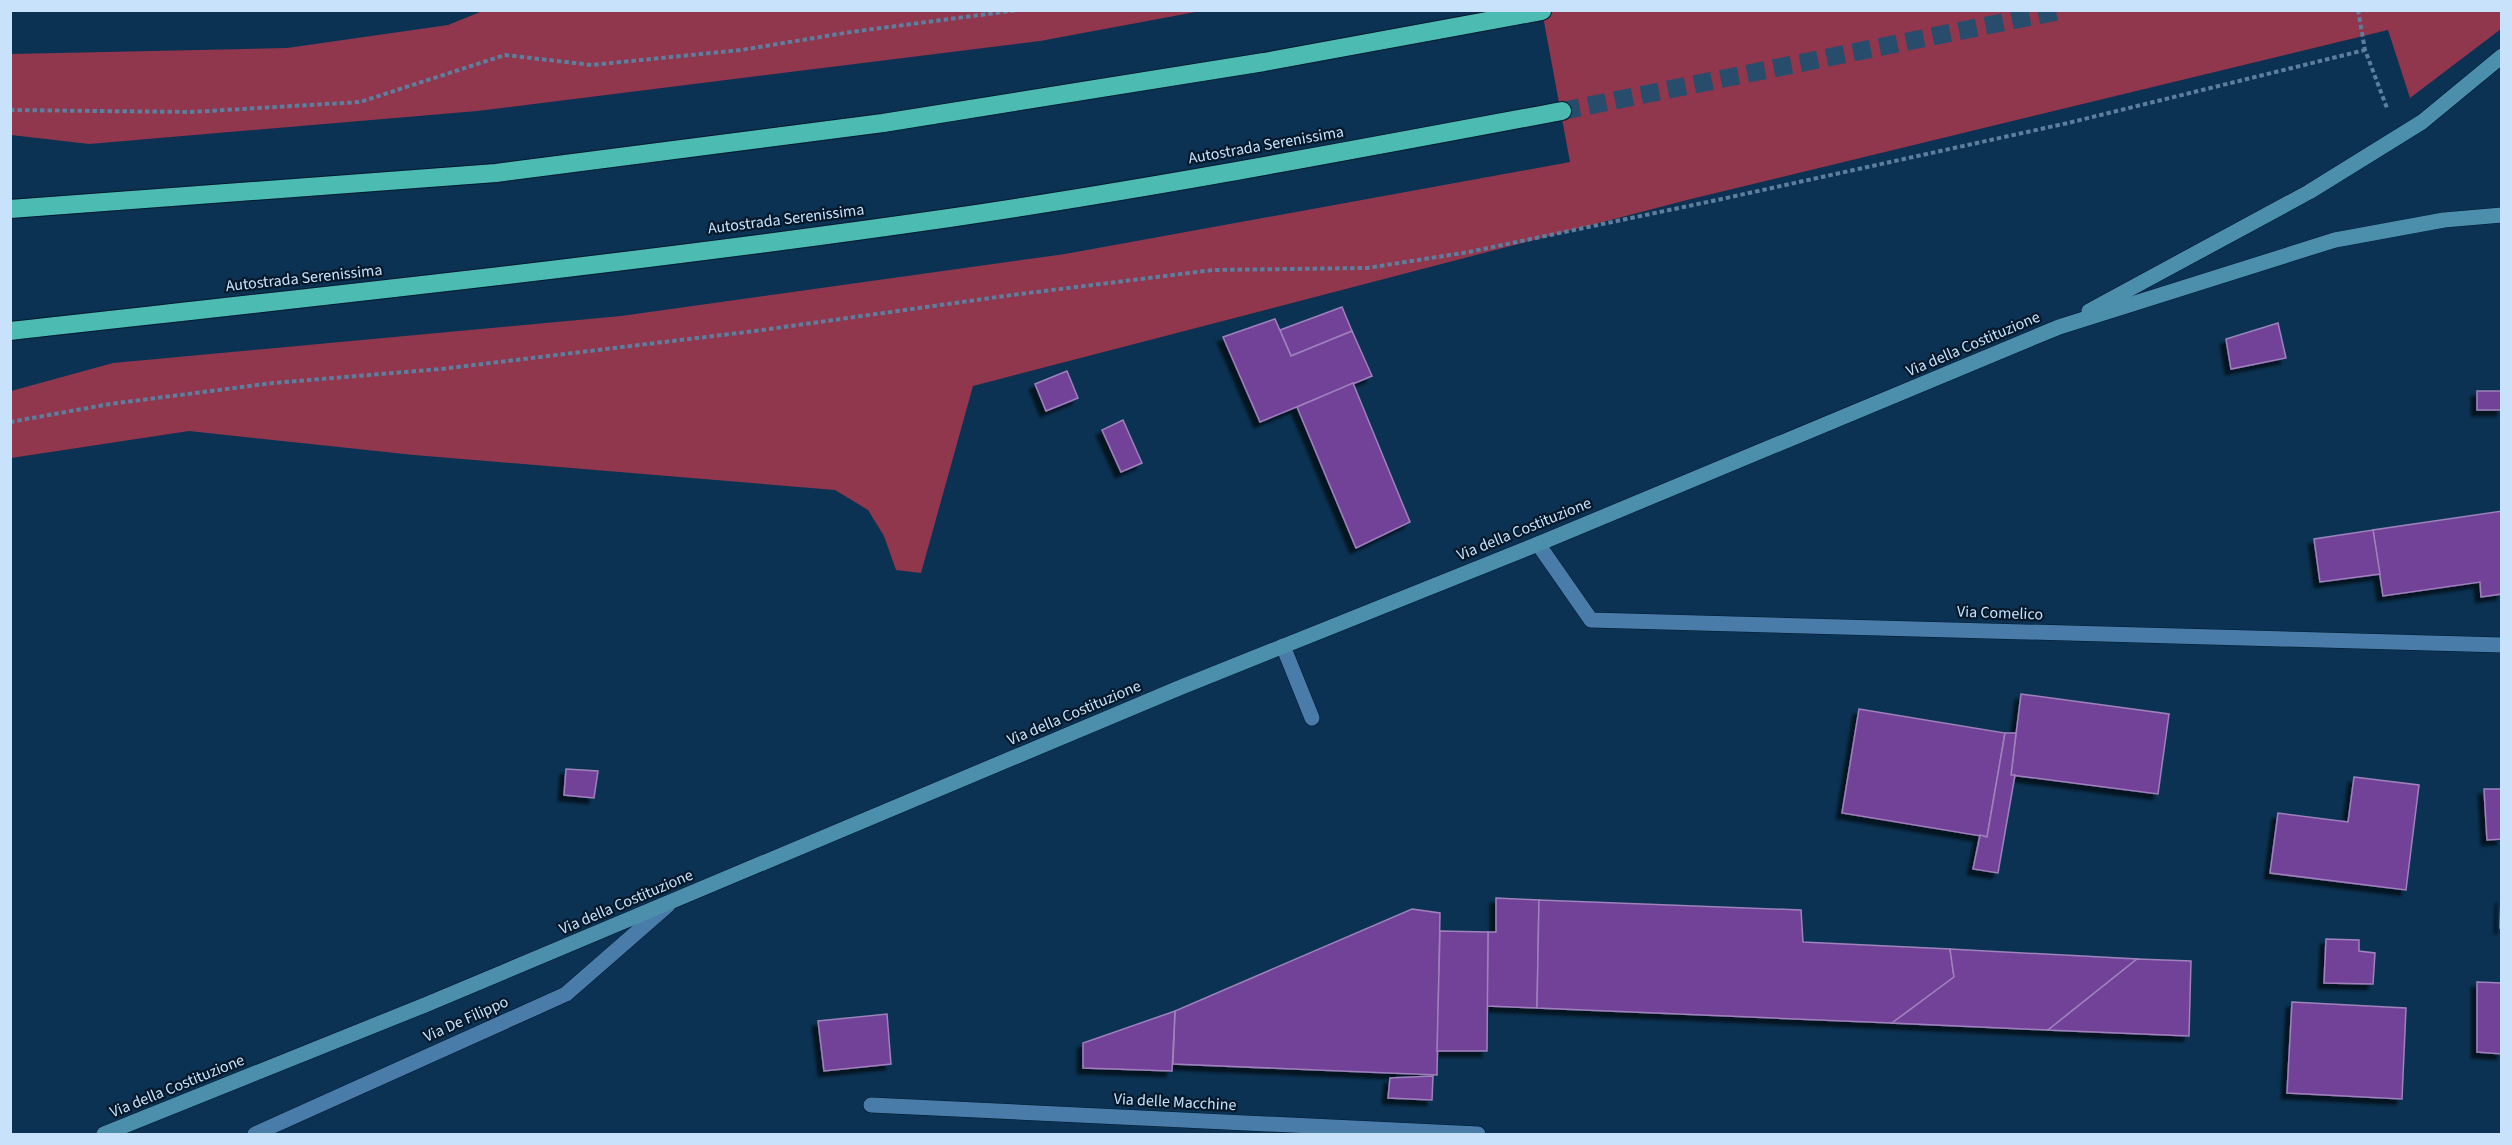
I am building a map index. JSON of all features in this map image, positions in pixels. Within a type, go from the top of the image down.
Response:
[{"type":"highway","points":[[10,209],[508,172],[883,123],[1264,62],[1542,11]]},
{"type":"highway","name":"Autostrada Serenissima","points":[[10,331],[514,274],[949,218],[1295,160],[1562,111]]},
{"type":"main road","points":[[2059,327],[2309,192],[2422,122],[2502,56]]},
{"type":"main road","points":[[2059,327],[2335,240],[2444,220],[2502,215]]},
{"type":"main road","name":"Via della Costituzione","points":[[104,1134],[670,903],[1283,646],[1538,544],[2059,327]]},
{"type":"street","name":"Via Comelico","points":[[1538,544],[1591,620],[2502,645]]},
{"type":"street","points":[[1283,646],[1312,718]]},
{"type":"street","name":"Via De Filippo","points":[[255,1134],[566,994],[670,903]]},
{"type":"street","name":"Via delle Macchine","points":[[871,1105],[1478,1134]]},
{"type":"path","points":[[10,110],[191,112],[360,102],[505,55],[592,64],[741,50],[851,32],[1018,10]]},
{"type":"path","points":[[2358,10],[2365,50],[2398,137]]},
{"type":"path","points":[[10,422],[110,404],[226,389],[465,366],[755,332],[1012,295],[1213,270],[1367,268],[1468,252],[2068,123],[2365,50]]},
{"type":"shaded area","points":[[485,10],[1201,11],[1040,41],[477,111],[89,144],[11,135],[11,54],[287,48],[448,25]]},
{"type":"shaded area","points":[[1542,11],[2501,11],[2501,29],[2410,98],[2388,30],[1691,199],[973,386],[921,573],[896,570],[884,536],[868,510],[835,490],[414,455],[189,431],[11,458],[11,391],[113,363],[621,316],[1065,254],[1570,162]]},
{"type":"building","points":[[1342,307],[1352,331],[1291,356],[1280,330]]},
{"type":"building","points":[[1275,319],[1291,356],[1352,331],[1372,376],[1260,422],[1223,337]]},
{"type":"building","points":[[2278,323],[2286,358],[2231,369],[2226,339]]},
{"type":"building","points":[[1067,371],[1078,398],[1046,411],[1035,384]]},
{"type":"building","points":[[1353,383],[1410,522],[1356,548],[1297,407]]},
{"type":"building","points":[[2477,391],[2502,391],[2502,410],[2477,410]]},
{"type":"building","points":[[1123,420],[1142,463],[1121,472],[1102,430]]},
{"type":"building","points":[[2502,511],[2502,594],[2481,597],[2480,582],[2383,596],[2373,530]]},
{"type":"building","points":[[2373,530],[2380,574],[2320,582],[2314,539]]},
{"type":"building","points":[[2021,694],[2169,714],[2158,794],[2011,775]]},
{"type":"building","points":[[1859,709],[2005,733],[1987,837],[1842,813]]},
{"type":"building","points":[[2005,733],[2016,733],[2011,775],[2015,775],[1998,873],[1973,869],[1980,835],[1987,837]]},
{"type":"building","points":[[566,769],[598,771],[594,798],[564,795]]},
{"type":"building","points":[[2354,777],[2419,785],[2406,890],[2270,873],[2278,813],[2348,822]]},
{"type":"building","points":[[2484,789],[2502,789],[2502,839],[2487,840]]},
{"type":"building","points":[[1496,898],[1539,900],[1537,1008],[1487,1006],[1488,932],[1496,932]]},
{"type":"building","points":[[2501,898],[2502,928],[2500,928]]},
{"type":"building","points":[[1539,900],[1801,910],[1803,942],[1950,949],[1954,977],[1892,1023],[1537,1008]]},
{"type":"building","points":[[1412,909],[1440,913],[1437,1075],[1173,1064],[1175,1011]]},
{"type":"building","points":[[1440,931],[1488,932],[1487,1051],[1437,1051]]},
{"type":"building","points":[[2326,939],[2359,940],[2359,951],[2375,953],[2373,984],[2324,983]]},
{"type":"building","points":[[1950,949],[2137,959],[2048,1030],[1892,1023],[1954,977]]},
{"type":"building","points":[[2137,959],[2191,961],[2189,1036],[2048,1030]]},
{"type":"building","points":[[2477,982],[2502,983],[2502,1054],[2477,1052]]},
{"type":"building","points":[[2292,1002],[2406,1008],[2402,1099],[2287,1093]]},
{"type":"building","points":[[1175,1011],[1172,1071],[1083,1068],[1083,1043]]},
{"type":"building","points":[[887,1014],[891,1064],[824,1071],[818,1021]]},
{"type":"building","points":[[1433,1076],[1432,1100],[1388,1098],[1390,1078]]},
{"type":"tunnel","points":[[1562,111],[2064,10]]}]
